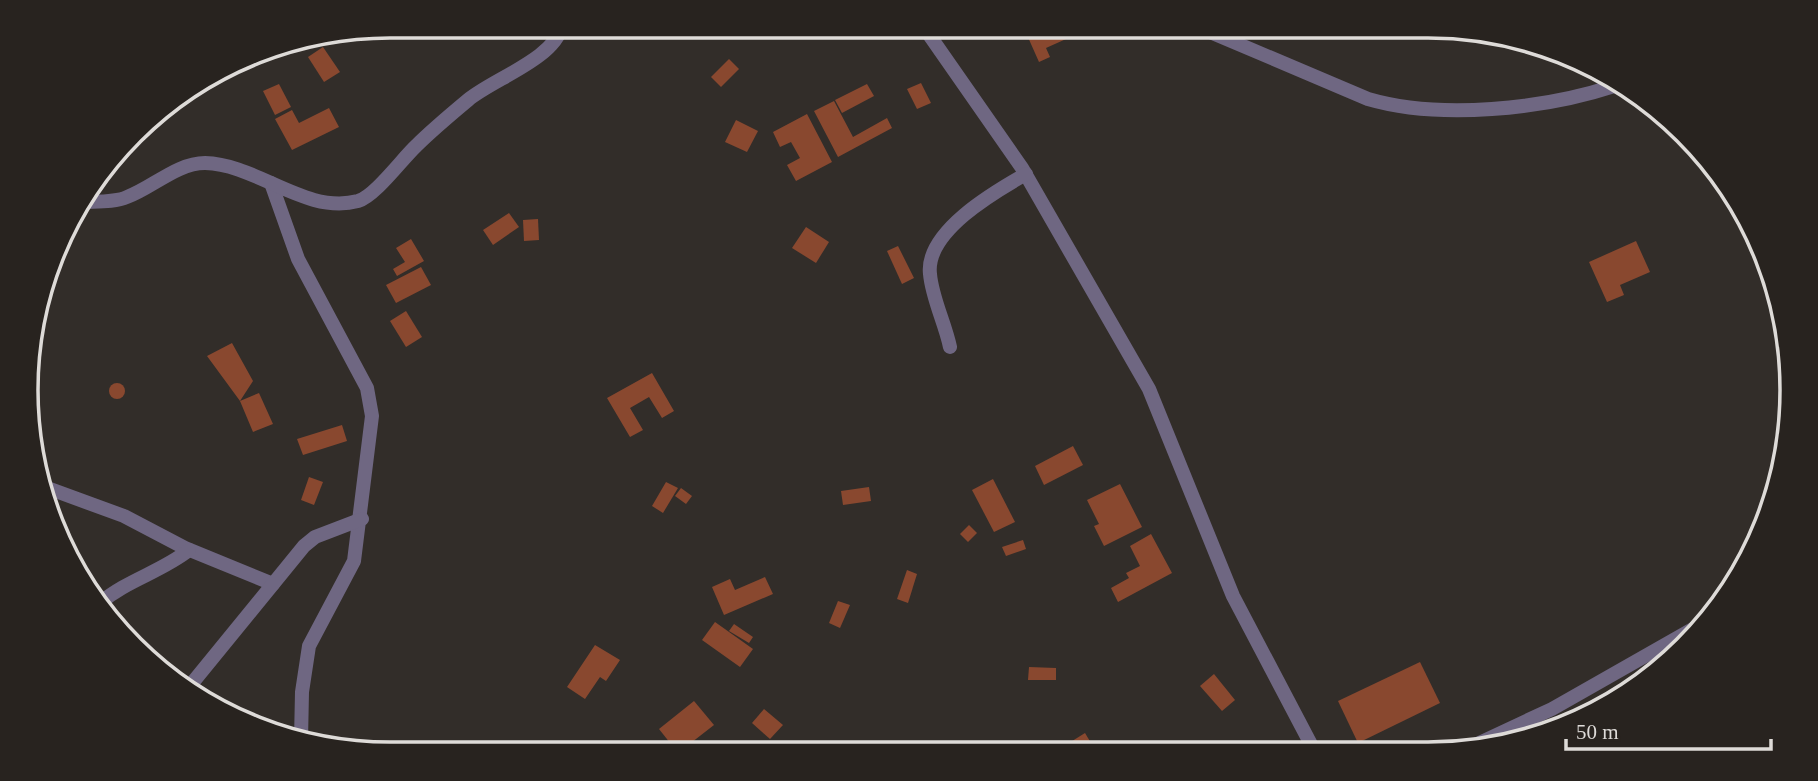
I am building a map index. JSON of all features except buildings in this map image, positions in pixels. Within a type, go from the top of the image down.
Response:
[{"type":"street","points":[[94,201],[126,198],[191,165],[204,163],[239,168],[271,183],[326,202],[363,198],[471,98],[551,47],[556,38]]},
{"type":"street","points":[[931,38],[1026,174],[1149,389],[1233,596],[1310,742]]},
{"type":"street","points":[[1223,38],[1368,99],[1391,106],[1421,110],[1500,107],[1584,96],[1607,88]]},
{"type":"street","points":[[950,347],[930,276],[930,257],[935,244],[989,195],[1026,174]]},
{"type":"street","points":[[271,183],[298,259],[367,388],[372,426],[362,519],[354,561],[346,582],[309,646],[302,692],[301,731]]},
{"type":"street","points":[[52,489],[124,516],[189,550],[272,584]]},
{"type":"street","points":[[193,682],[272,584],[315,537],[362,519]]},
{"type":"street","points":[[106,598],[116,589],[171,565],[189,550]]},
{"type":"street","points":[[1494,736],[1552,709],[1671,644]]}]
